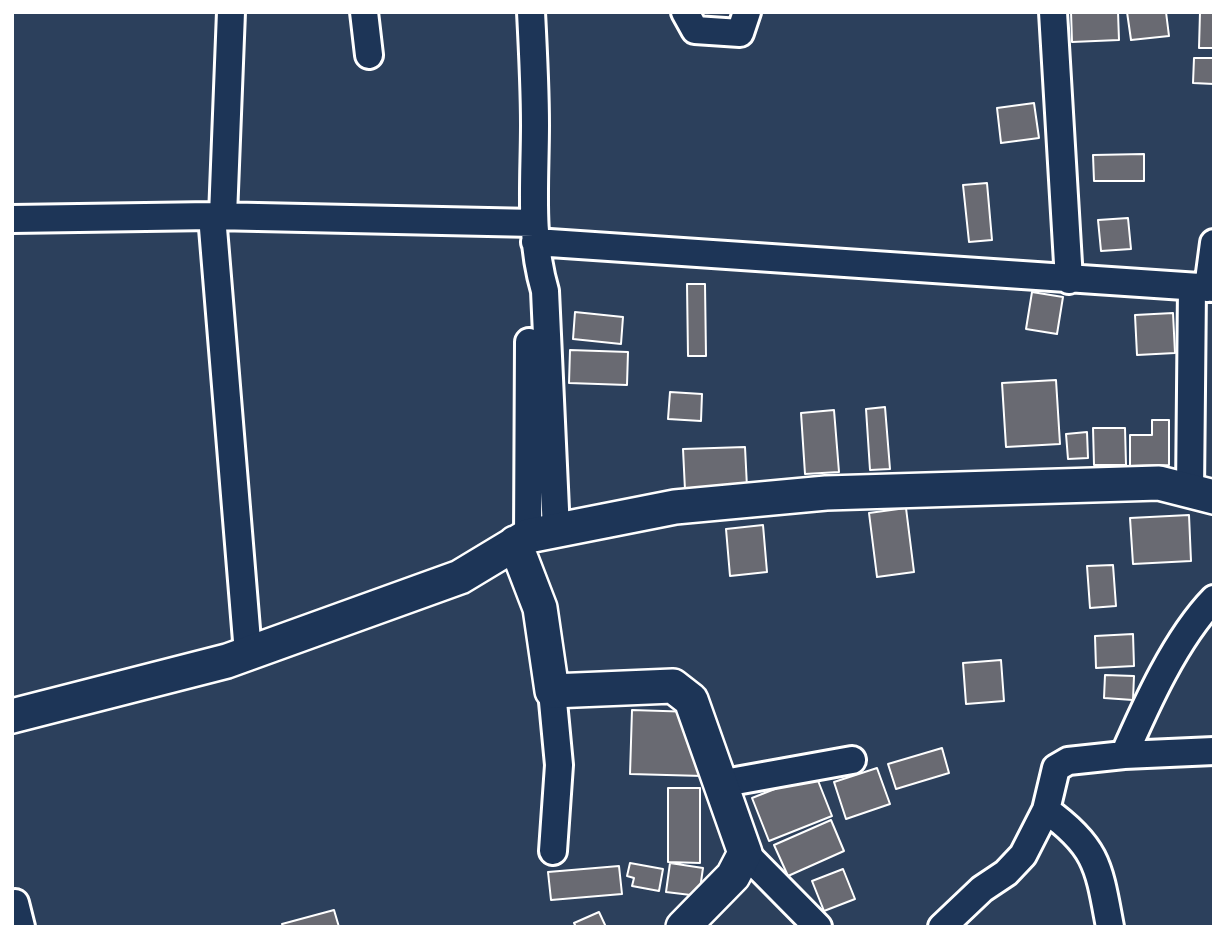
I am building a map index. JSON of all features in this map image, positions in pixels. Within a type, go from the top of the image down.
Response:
[{"type":"main road","points":[[12,716],[248,653],[460,577],[533,537],[675,507],[826,493],[1159,483],[1202,494]]},
{"type":"main road","points":[[533,537],[552,691],[673,686],[691,700],[745,853],[733,876],[683,927]]},
{"type":"street","points":[[231,12],[218,216],[248,653]]},
{"type":"street","points":[[364,12],[369,55]]},
{"type":"street","points":[[531,12],[536,123],[535,243],[545,291],[533,537]]},
{"type":"street","points":[[685,12],[695,30],[732,35],[740,33],[744,27],[747,12]]},
{"type":"street","points":[[1052,12],[1069,280]]},
{"type":"street","points":[[12,219],[218,216],[535,243],[1204,288]]},
{"type":"street","points":[[1202,494],[1204,288],[1214,243]]},
{"type":"street","points":[[1124,755],[1151,697],[1190,632],[1214,599]]},
{"type":"street","points":[[552,691],[559,765],[553,852]]},
{"type":"street","points":[[942,927],[982,889],[1006,873],[1023,855],[1046,810],[1056,768],[1068,761],[1124,755],[1214,751]]},
{"type":"street","points":[[719,784],[852,761]]},
{"type":"street","points":[[1046,810],[1084,841],[1096,861],[1110,927]]},
{"type":"street","points":[[745,853],[818,927]]},
{"type":"building","points":[[1071,12],[1118,12],[1119,40],[1072,42]]},
{"type":"building","points":[[1127,12],[1166,12],[1169,36],[1131,40]]},
{"type":"building","points":[[1200,12],[1214,12],[1214,48],[1199,48]]},
{"type":"building","points":[[1194,58],[1214,58],[1214,84],[1193,83]]},
{"type":"building","points":[[1034,103],[1039,138],[1001,143],[997,108]]},
{"type":"building","points":[[1144,154],[1144,181],[1094,181],[1093,155]]},
{"type":"building","points":[[987,183],[992,240],[969,242],[963,185]]},
{"type":"building","points":[[1128,218],[1131,249],[1101,251],[1098,220]]},
{"type":"building","points":[[687,284],[705,284],[706,356],[688,356]]},
{"type":"building","points":[[1032,292],[1063,297],[1057,334],[1026,329]]},
{"type":"building","points":[[575,312],[623,317],[621,344],[573,339]]},
{"type":"building","points":[[1173,313],[1175,353],[1137,355],[1135,315]]},
{"type":"building","points":[[570,350],[628,352],[627,385],[569,383]]},
{"type":"building","points":[[1056,380],[1060,444],[1006,447],[1002,383]]},
{"type":"building","points":[[670,392],[702,394],[701,421],[668,419]]},
{"type":"building","points":[[885,407],[890,469],[870,470],[866,409]]},
{"type":"building","points":[[834,410],[839,472],[805,474],[801,413]]},
{"type":"building","points":[[1152,420],[1169,420],[1169,465],[1130,466],[1130,435],[1152,435]]},
{"type":"building","points":[[1093,428],[1125,428],[1126,465],[1094,465]]},
{"type":"building","points":[[1087,432],[1088,458],[1068,459],[1066,434]]},
{"type":"building","points":[[745,447],[747,487],[685,490],[683,449]]},
{"type":"building","points":[[906,508],[914,572],[877,577],[869,513]]},
{"type":"building","points":[[1189,515],[1191,561],[1133,564],[1130,518]]},
{"type":"building","points":[[763,525],[767,572],[730,576],[726,529]]},
{"type":"building","points":[[1113,565],[1116,606],[1090,608],[1087,566]]},
{"type":"building","points":[[1133,634],[1134,666],[1096,668],[1095,636]]},
{"type":"building","points":[[1001,660],[1004,701],[966,704],[963,663]]},
{"type":"building","points":[[1105,675],[1134,676],[1133,700],[1104,698]]},
{"type":"building","points":[[632,710],[694,712],[703,776],[630,774]]},
{"type":"building","points":[[942,748],[949,773],[896,789],[888,764]]},
{"type":"building","points":[[877,768],[890,804],[846,819],[834,782]]},
{"type":"building","points":[[815,773],[832,816],[769,841],[752,798]]},
{"type":"building","points":[[668,788],[700,788],[700,863],[668,862]]},
{"type":"building","points":[[831,820],[844,851],[788,876],[774,845]]},
{"type":"building","points":[[630,863],[663,869],[659,891],[632,886],[634,878],[627,876]]},
{"type":"building","points":[[670,863],[703,868],[699,896],[666,892]]},
{"type":"building","points":[[619,866],[622,894],[551,900],[548,872]]},
{"type":"building","points":[[843,869],[855,899],[824,911],[812,881]]},
{"type":"building","points":[[334,910],[339,927],[283,927],[282,924]]},
{"type":"building","points":[[599,912],[606,927],[576,927],[574,923]]}]
